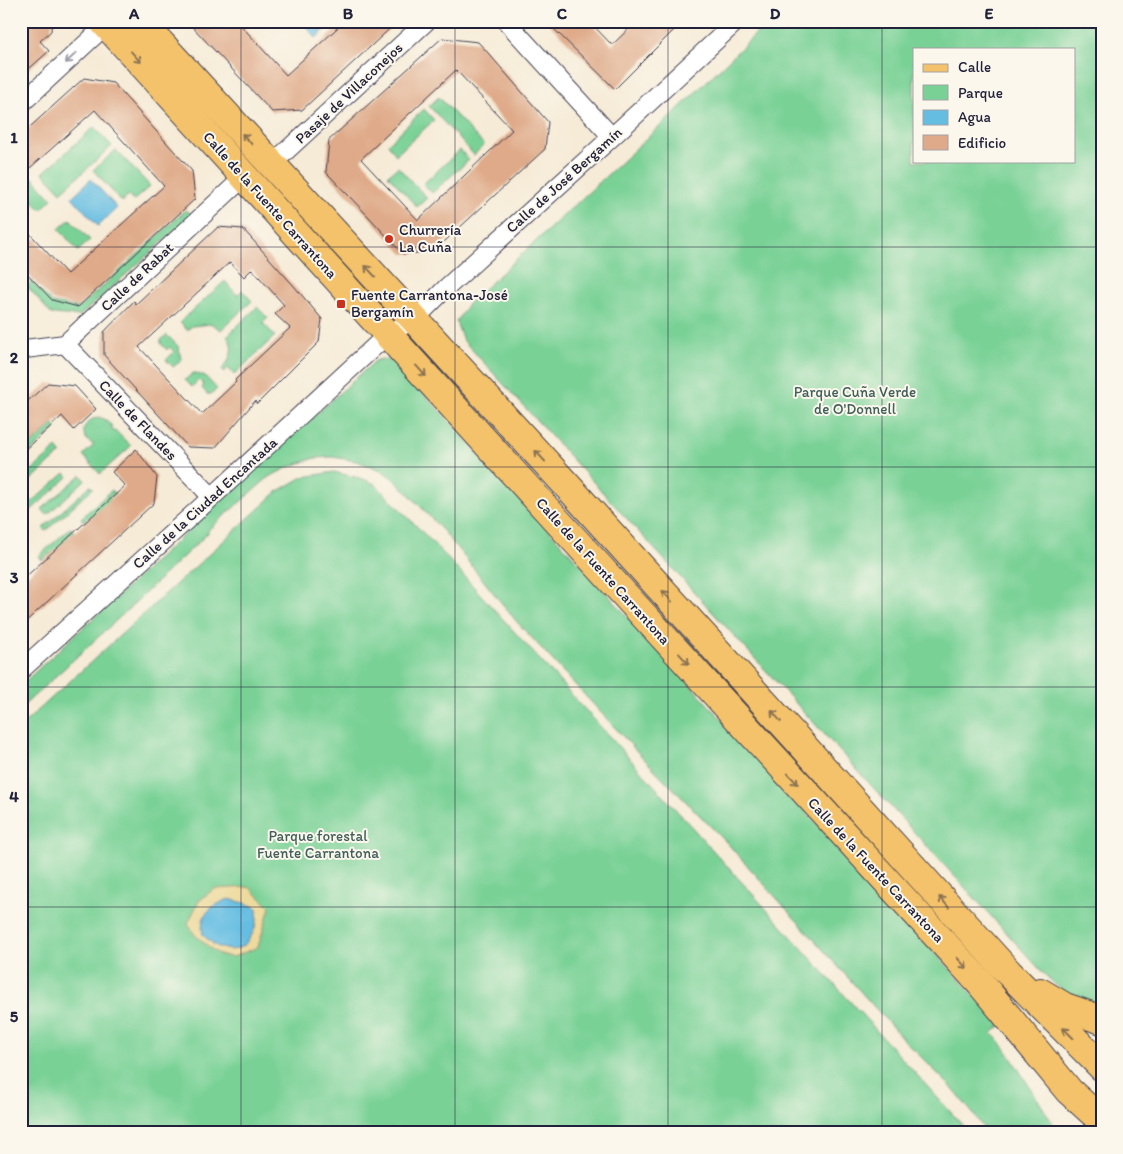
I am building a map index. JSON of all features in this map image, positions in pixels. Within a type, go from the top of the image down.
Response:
[{"type":"main road","name":"Calle de la Fuente Carrantona","points":[[140,21],[415,319],[1009,974],[1102,1068]]},
{"type":"main road","name":"Calle de la Fuente Carrantona","points":[[105,23],[981,984],[1069,1091],[1102,1121]]},
{"type":"main road","points":[[1009,974],[1065,1007],[1102,1020]]},
{"type":"street","name":"Pasaje de Villaconejos","points":[[272,165],[427,21]]},
{"type":"street","points":[[506,21],[612,137]]},
{"type":"street","points":[[21,104],[105,23]]},
{"type":"street","name":"Calle de José Bergamín","points":[[388,334],[415,319],[446,288],[612,137],[729,24]]},
{"type":"street","name":"Calle de Rabat","points":[[65,344],[244,177]]},
{"type":"street","name":"Calle de la Ciudad Encantada","points":[[21,670],[388,334]]},
{"type":"street","points":[[22,348],[65,344]]},
{"type":"street","name":"Calle de Flandes","points":[[65,344],[212,497]]},
{"type":"green space","name":"Parque Cuña Verde de O'Donnell","points":[[769,21],[1102,21],[1102,1009],[1066,994],[1045,975],[463,340],[456,322],[468,304],[671,116]]},
{"type":"green space","points":[[439,97],[484,145],[474,155],[429,106]]},
{"type":"green space","points":[[424,109],[434,120],[396,155],[388,144]]},
{"type":"green space","points":[[94,127],[112,146],[61,192],[43,173]]},
{"type":"green space","points":[[116,150],[150,186],[133,201],[128,195],[122,202],[93,170]]},
{"type":"green space","points":[[460,150],[469,160],[432,193],[423,184]]},
{"type":"green space","points":[[398,167],[427,198],[417,207],[388,175]]},
{"type":"green space","points":[[33,178],[52,199],[41,210],[21,189]]},
{"type":"green space","points":[[186,210],[192,215],[80,316],[51,314],[28,287],[31,281],[52,303],[79,308]]},
{"type":"green space","points":[[70,219],[90,240],[78,251],[59,229]]},
{"type":"green space","points":[[225,281],[237,295],[242,290],[252,301],[221,330],[212,324],[192,326],[187,330],[180,322]]},
{"type":"green space","points":[[257,307],[268,318],[263,323],[275,336],[234,375],[228,368],[224,372],[222,369],[231,354],[231,344],[227,336]]},
{"type":"green space","points":[[167,335],[179,347],[181,360],[173,367],[166,360],[174,352],[170,347],[167,350],[161,344],[161,340]]},
{"type":"green space","points":[[381,359],[396,363],[1001,1025],[992,1033],[1005,1048],[1059,1133],[987,1133],[951,1087],[904,1040],[728,844],[644,759],[517,622],[444,532],[407,492],[381,470],[356,461],[333,457],[315,458],[289,467],[269,477],[208,530],[208,533],[120,617],[21,708],[21,685],[238,485],[375,361]]},
{"type":"green space","points":[[193,373],[205,376],[217,389],[211,394],[207,394],[202,388],[204,385],[199,380],[192,387],[185,380]]},
{"type":"green space","points":[[98,417],[108,421],[112,430],[118,433],[131,446],[100,474],[83,455],[94,445],[89,442],[84,434],[85,426],[92,419]]},
{"type":"green space","points":[[54,424],[56,428],[25,457],[21,454]]},
{"type":"green space","points":[[57,448],[61,453],[21,489],[21,480]]},
{"type":"green space","name":"Parque forestal Fuente Carrantona","points":[[334,472],[375,484],[441,551],[968,1133],[21,1133],[21,726],[277,492],[303,477]]},
{"type":"green space","points":[[65,473],[68,477],[29,512],[25,508]]},
{"type":"green space","points":[[81,475],[85,480],[47,515],[42,509]]},
{"type":"green space","points":[[90,486],[93,488],[46,531],[43,528]]},
{"type":"green space","points":[[112,490],[115,493],[109,499],[111,501],[92,518],[90,516],[84,522],[81,518]]},
{"type":"green space","points":[[70,528],[74,531],[67,537],[69,539],[51,556],[49,554],[42,560],[39,556]]},
{"type":"sand","points":[[249,887],[270,907],[258,947],[233,957],[220,955],[194,934],[188,923],[199,901],[214,889]]},
{"type":"water","points":[[301,21],[331,21],[332,23],[316,38]]},
{"type":"water","points":[[91,179],[117,208],[98,226],[72,197]]},
{"type":"water","points":[[229,899],[257,908],[257,922],[254,931],[243,946],[233,950],[217,946],[203,935],[202,928],[203,921],[208,912]]},
{"type":"building","points":[[21,21],[52,21],[51,31],[40,41],[49,51],[21,76]]},
{"type":"building","points":[[187,21],[237,21],[286,75],[345,21],[398,21],[302,110],[272,112]]},
{"type":"building","points":[[546,21],[589,21],[612,45],[637,21],[683,21],[615,89]]},
{"type":"building","points":[[442,38],[478,42],[548,122],[545,149],[433,252],[403,254],[326,172],[329,140]],"holes":[[[456,70],[512,130],[418,220],[361,159]]]},
{"type":"building","points":[[84,78],[113,83],[192,171],[195,199],[78,307],[52,300],[21,267],[21,224],[67,274],[164,186],[95,110],[21,176],[21,135]]},
{"type":"building","points":[[218,227],[243,229],[322,319],[319,342],[257,404],[255,401],[215,448],[188,447],[104,355],[104,332],[134,301],[136,304]],"holes":[[[230,262],[244,277],[252,269],[284,305],[275,314],[290,328],[202,414],[139,347]]]},
{"type":"building","points":[[48,383],[75,386],[96,409],[74,430],[62,416],[21,454],[21,407]]},
{"type":"building","points":[[136,449],[157,477],[154,503],[21,626],[21,581],[125,486],[112,472]]},
{"type":"place","name":"Churrería La Cuña","points":[[389,239]]},
{"type":"place","name":"Fuente Carrantona-José Bergamín","points":[[341,304]]}]
